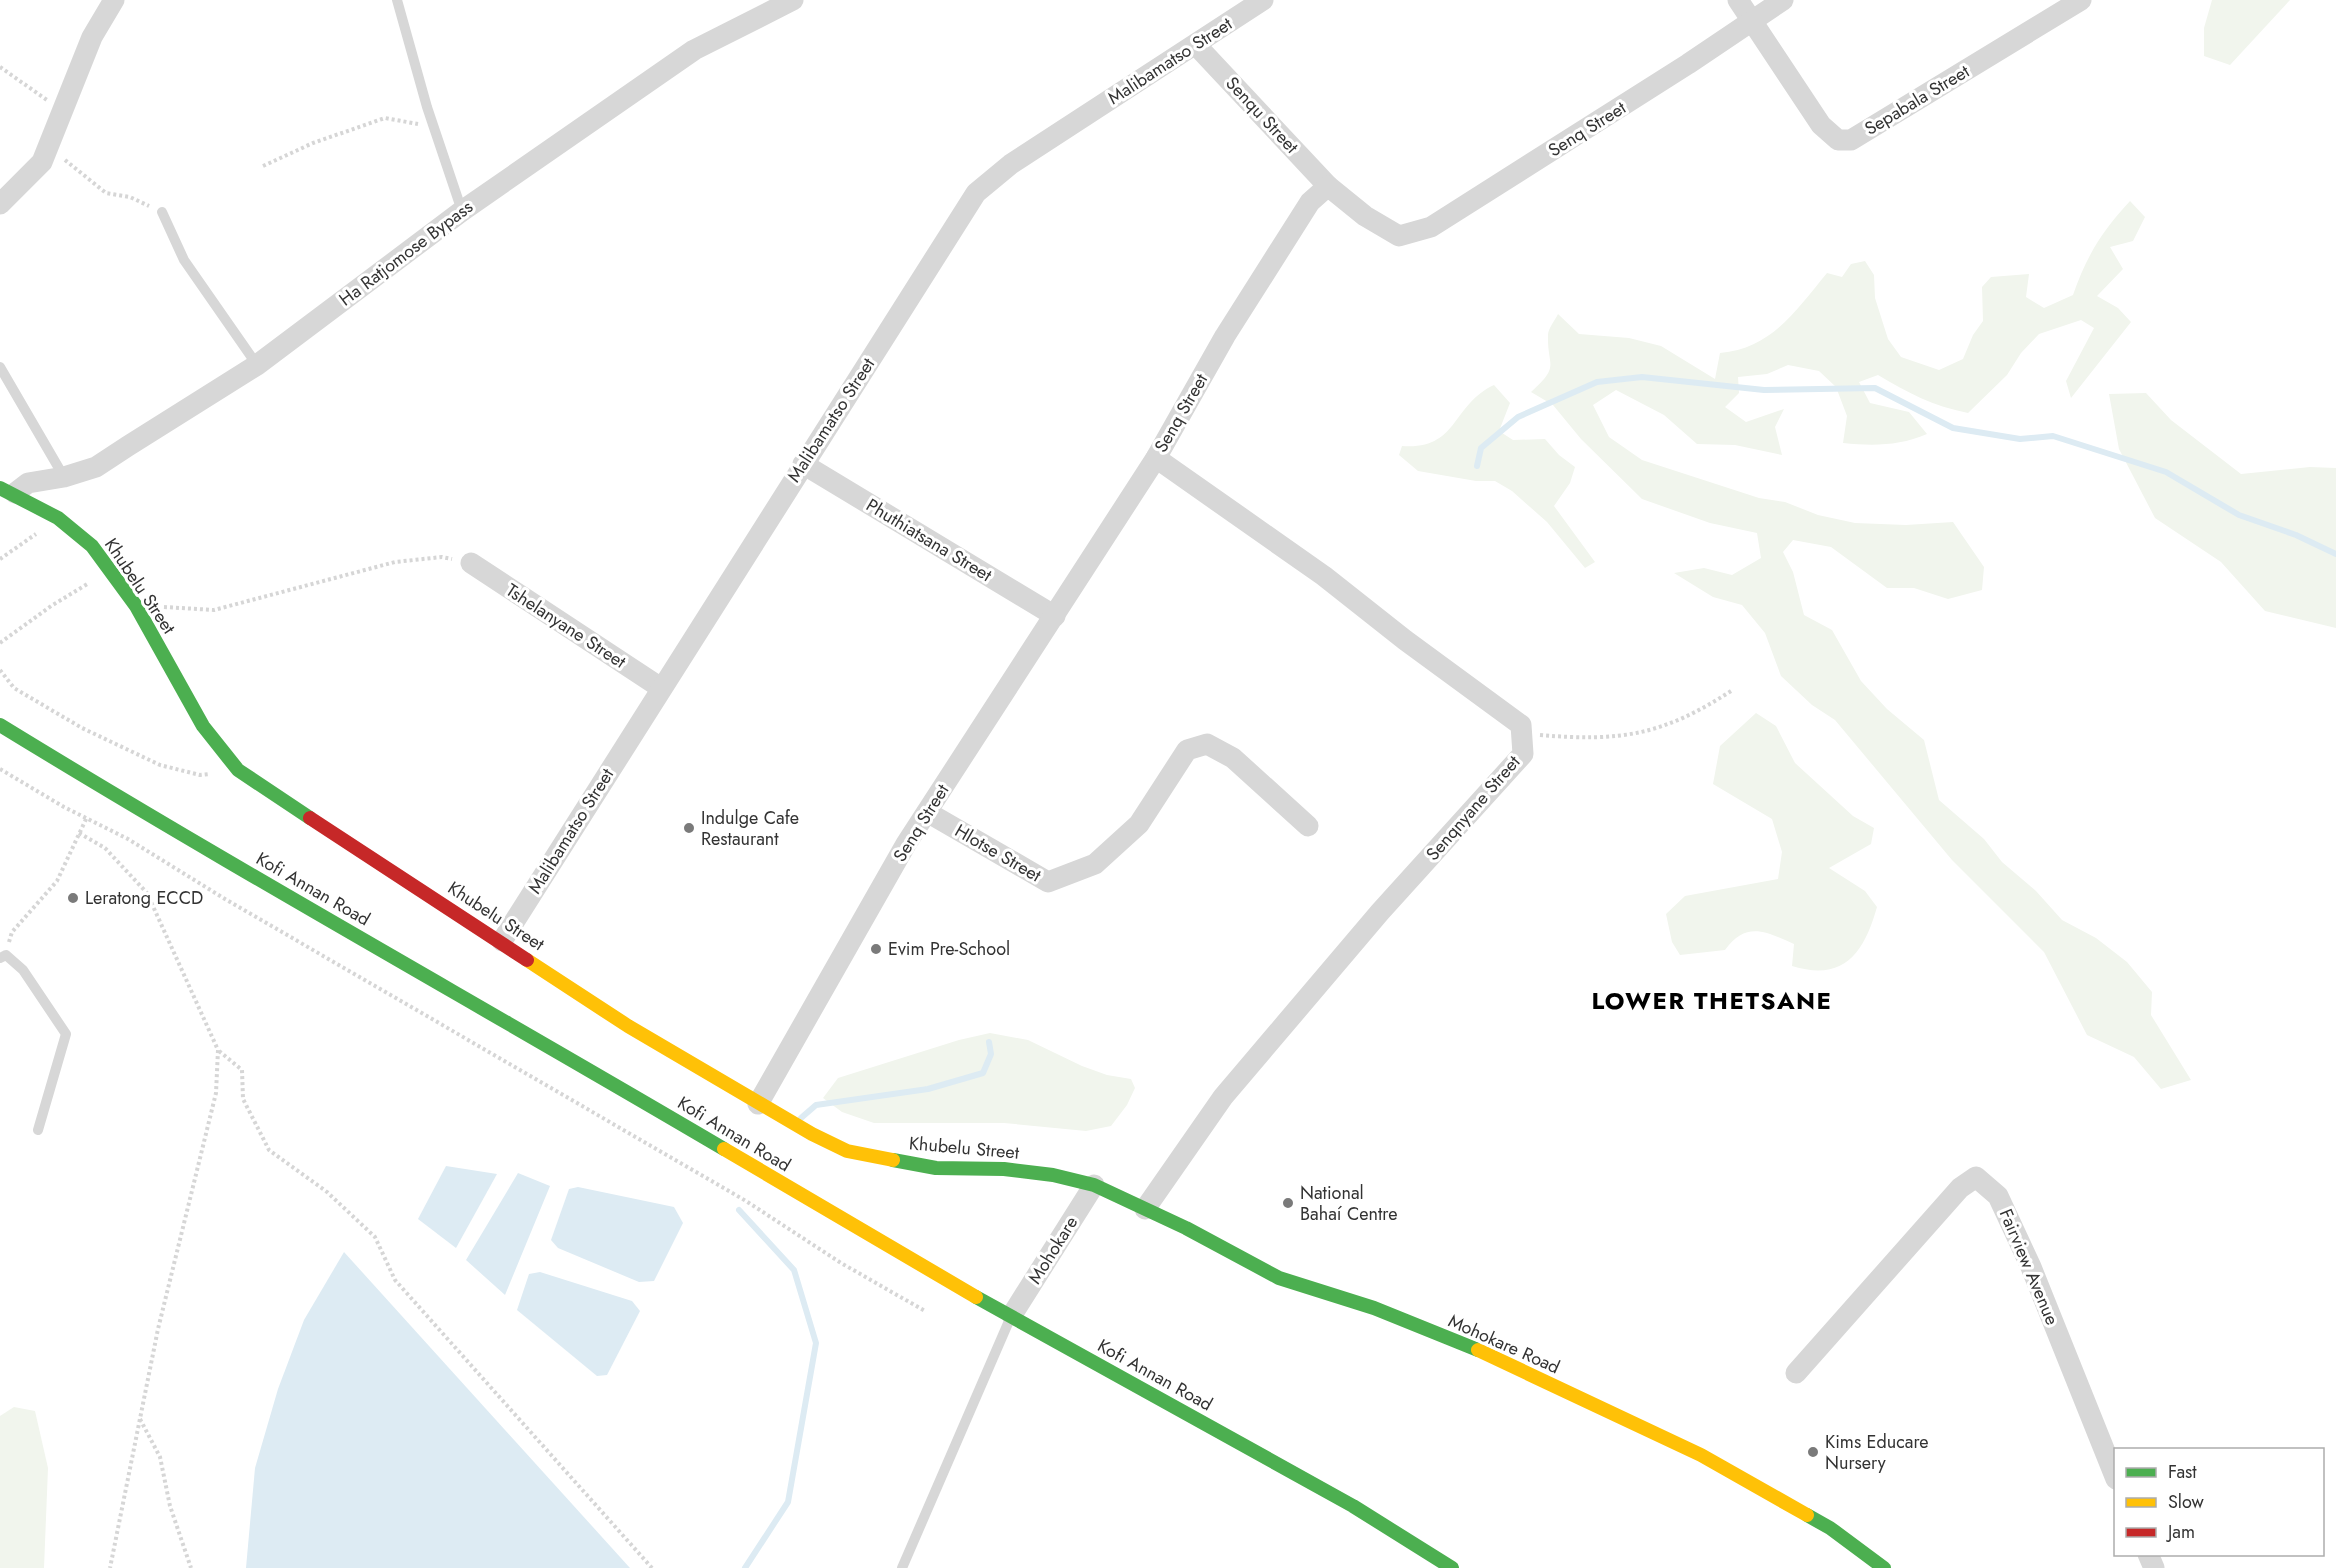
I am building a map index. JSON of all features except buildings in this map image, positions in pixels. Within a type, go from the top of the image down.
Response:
[{"type":"street","points":[[0,204],[42,162],[92,37],[114,0]]},
{"type":"street","name":"Ha Ratjomose Bypass","points":[[8,490],[96,467],[257,365],[462,211],[694,50],[793,0]]},
{"type":"street","name":"Malibamatso Street","points":[[502,941],[802,464],[976,193],[1011,164],[1263,0]]},
{"type":"street","name":"Sepabala Street","points":[[1738,0],[1821,125],[1838,140],[1851,140],[2081,0]]},
{"type":"street","name":"Senq Street","points":[[758,1104],[906,844],[1156,458],[1231,327],[1310,202],[1328,186],[1365,216],[1399,236],[1431,227],[1688,64],[1783,0]]},
{"type":"street","name":"Senqu Street","points":[[1196,45],[1328,186]]},
{"type":"street","name":"Senqnyane Street","points":[[1145,1209],[1223,1097],[1380,912],[1523,754],[1521,725],[1405,640],[1324,576],[1156,458]]},
{"type":"street","name":"Phuthiatsana Street","points":[[802,464],[1055,616]]},
{"type":"street","name":"Khubelu Street","points":[[8,490],[58,518],[92,546],[136,606],[203,726],[238,770],[502,941],[628,1026],[758,1104],[847,1151],[936,1167],[1004,1169],[1053,1175],[1094,1185]]},
{"type":"street","name":"Tshelanyane Street","points":[[471,563],[661,688]]},
{"type":"street","name":"Kofi Annan Road","points":[[0,725],[140,811],[468,998],[954,1285],[1012,1315],[1353,1506],[1452,1568]]},
{"type":"street","name":"Hlotse Street","points":[[927,812],[1048,882],[1095,864],[1139,824],[1187,750],[1207,744],[1233,758],[1308,826]]},
{"type":"street","name":"Fairview Avenue","points":[[1797,1373],[1960,1188],[1976,1177],[1998,1196],[2012,1226],[2114,1477]]},
{"type":"street","name":"Mohokare","points":[[1012,1315],[1094,1185]]},
{"type":"street","name":"Mohokare Road","points":[[1094,1185],[1279,1278],[1374,1308],[1490,1355],[1701,1455],[1830,1528],[1884,1568]]},
{"type":"lane","points":[[397,0],[462,211]]},
{"type":"lane","points":[[162,212],[184,260],[257,365]]},
{"type":"lane","points":[[0,367],[64,477]]},
{"type":"lane","points":[[3,956],[23,970],[66,1034],[38,1130]]},
{"type":"lane","points":[[902,1568],[1012,1315]]},
{"type":"path","points":[[0,67],[32,91],[63,109]]},
{"type":"path","points":[[263,166],[313,143],[386,118],[434,126]]},
{"type":"path","points":[[48,147],[106,193],[130,197],[162,212]]},
{"type":"path","points":[[0,559],[58,518]]},
{"type":"path","points":[[136,606],[214,610],[394,562],[442,557],[471,563]]},
{"type":"path","points":[[0,643],[84,585],[114,574]]},
{"type":"path","points":[[0,670],[14,688],[23,694],[82,729],[160,765],[200,775],[238,770]]},
{"type":"path","points":[[1522,734],[1573,738],[1622,736],[1666,727],[1696,714],[1731,691]]},
{"type":"path","points":[[0,769],[64,807],[87,817],[746,1201],[841,1263],[925,1311]]},
{"type":"path","points":[[3,956],[12,932],[57,881],[87,817]]},
{"type":"path","points":[[79,833],[105,848],[147,893],[218,1050],[242,1070],[243,1099],[269,1150],[327,1192],[375,1237],[395,1280],[652,1568]]},
{"type":"path","points":[[110,1568],[158,1329],[216,1093],[218,1050]]},
{"type":"path","points":[[140,1419],[160,1457],[170,1506],[191,1568]]},
{"type":"shaded area","points":[[2212,0],[2290,0],[2230,65],[2204,56],[2204,28]]},
{"type":"shaded area","points":[[2130,201],[2145,217],[2133,241],[2110,247],[2123,269],[2097,296],[2118,308],[2131,322],[2071,398],[2066,381],[2094,328],[2081,320],[2039,334],[2021,353],[2007,375],[1968,413],[1943,407],[1921,398],[1878,375],[1859,382],[1870,403],[1909,412],[1927,434],[1896,443],[1875,445],[1843,443],[1847,416],[1836,387],[1819,371],[1788,365],[1767,374],[1738,377],[1739,393],[1725,407],[1746,422],[1784,409],[1775,427],[1782,455],[1735,445],[1697,444],[1664,415],[1616,390],[1593,405],[1609,437],[1642,460],[1759,498],[1785,502],[1818,515],[1855,523],[1906,525],[1953,522],[1984,567],[1982,590],[1948,599],[1914,588],[1887,588],[1831,547],[1793,540],[1783,552],[1793,572],[1804,615],[1832,630],[1861,681],[1887,709],[1924,740],[1939,800],[1984,839],[2002,862],[2036,891],[2062,920],[2096,938],[2127,962],[2152,992],[2151,1015],[2191,1080],[2161,1089],[2134,1057],[2087,1035],[2044,952],[1952,860],[1835,720],[1812,705],[1781,676],[1765,633],[1742,605],[1713,597],[1674,573],[1704,568],[1732,575],[1761,558],[1757,533],[1710,523],[1642,499],[1581,439],[1553,405],[1531,392],[1549,371],[1548,333],[1558,314],[1579,334],[1629,338],[1661,346],[1715,379],[1720,353],[1738,350],[1769,335],[1794,313],[1827,273],[1842,277],[1851,264],[1865,261],[1874,275],[1875,298],[1888,339],[1901,357],[1939,370],[1963,359],[1973,335],[1983,321],[1982,287],[1991,277],[2029,274],[2026,297],[2044,308],[2073,295],[2083,268],[2096,245]]},
{"type":"shaded area","points":[[1494,385],[1510,403],[1499,431],[1513,440],[1545,439],[1559,455],[1575,467],[1570,483],[1554,506],[1595,562],[1585,568],[1547,522],[1512,491],[1495,481],[1476,481],[1418,471],[1399,455],[1402,446],[1421,445],[1445,434],[1480,394]]},
{"type":"shaded area","points":[[2146,393],[2171,420],[2241,474],[2310,467],[2336,468],[2336,628],[2265,611],[2221,562],[2155,518],[2119,449],[2109,394]]},
{"type":"shaded area","points":[[1756,713],[1776,726],[1795,763],[1853,816],[1874,828],[1871,844],[1829,868],[1865,891],[1877,907],[1866,938],[1858,950],[1849,960],[1825,970],[1810,970],[1792,966],[1794,944],[1774,935],[1756,931],[1741,935],[1725,950],[1680,955],[1672,942],[1666,914],[1685,896],[1778,879],[1782,852],[1772,819],[1713,784],[1720,746]]},
{"type":"shaded area","points":[[990,1033],[1028,1040],[1082,1066],[1107,1075],[1131,1079],[1135,1088],[1127,1105],[1111,1126],[1086,1131],[1004,1123],[874,1123],[842,1112],[823,1098],[838,1078],[959,1040]]},
{"type":"shaded area","points":[[446,1166],[497,1174],[456,1248],[418,1219]]},
{"type":"shaded area","points":[[518,1173],[550,1186],[505,1295],[466,1260]]},
{"type":"shaded area","points":[[578,1187],[674,1207],[683,1223],[654,1281],[639,1282],[558,1248],[551,1240],[569,1189]]},
{"type":"shaded area","points":[[344,1252],[630,1568],[246,1568],[255,1468],[278,1389],[304,1320]]},
{"type":"shaded area","points":[[540,1272],[632,1301],[640,1311],[607,1375],[597,1376],[517,1310],[529,1274]]},
{"type":"shaded area","points":[[14,1407],[35,1411],[48,1468],[44,1568],[0,1568],[0,1416]]},
{"type":"waterway","points":[[1477,466],[1481,448],[1518,417],[1597,382],[1642,377],[1764,390],[1875,388],[1953,428],[2020,439],[2053,436],[2166,472],[2239,515],[2296,535],[2336,554]]},
{"type":"waterway","points":[[801,1118],[816,1105],[928,1089],[983,1073],[991,1054],[989,1042]]},
{"type":"waterway","points":[[739,1210],[794,1270],[816,1343],[788,1502],[745,1568]]},
{"type":"traffic: fast","points":[[0,488],[58,518],[92,546],[136,606],[203,726],[238,770],[310,818]]},
{"type":"traffic: fast","points":[[0,725],[270,886],[724,1149]]},
{"type":"traffic: fast","points":[[893,1160],[936,1168],[1004,1169],[1053,1175],[1094,1185],[1186,1228],[1279,1278],[1374,1308],[1478,1350]]},
{"type":"traffic: fast","points":[[976,1297],[1353,1506],[1452,1568]]},
{"type":"traffic: fast","points":[[1807,1515],[1830,1528],[1884,1568]]},
{"type":"traffic: slow","points":[[527,960],[628,1026],[812,1134],[847,1151],[893,1160]]},
{"type":"traffic: slow","points":[[724,1149],[976,1297]]},
{"type":"traffic: slow","points":[[1478,1350],[1701,1455],[1807,1515]]},
{"type":"traffic: jam","points":[[310,818],[527,960]]},
{"type":"place","name":"Indulge Cafe Restaurant","points":[[689,828]]},
{"type":"place","name":"Leratong ECCD","points":[[73,898]]},
{"type":"place","name":"Evim Pre-School","points":[[876,949]]},
{"type":"place","name":"National Bahaí Centre","points":[[1288,1203]]},
{"type":"place","name":"Kims Educare Nursery","points":[[1813,1452]]},
{"type":"district","name":"LOWER THETSANE","points":[[1712,1000]]}]
